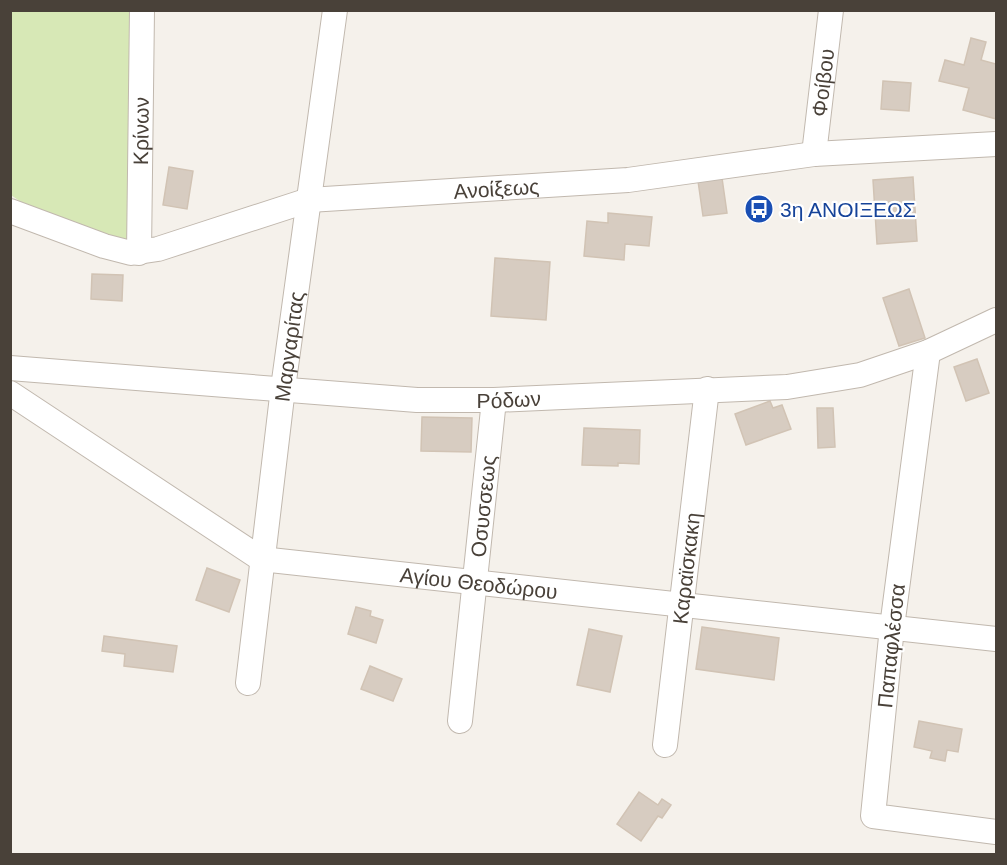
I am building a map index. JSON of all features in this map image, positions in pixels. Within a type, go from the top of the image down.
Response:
[{"type":"street","name":"Κρίνων","points":[[139,253],[142,10]]},
{"type":"street","name":"Μαργαρίτας","points":[[248,683],[283,388],[335,10]]},
{"type":"street","name":"Φοίβου","points":[[813,154],[831,10]]},
{"type":"street","name":"Ανοίξεως","points":[[10,211],[104,246],[139,253],[159,249],[309,200],[628,180],[813,154],[996,144]]},
{"type":"street","name":"Ρόδων","points":[[10,368],[417,400],[494,400],[787,387],[860,375],[928,352],[996,320]]},
{"type":"street","name":"Παπαφλέσσα","points":[[928,352],[892,627],[873,816],[996,832]]},
{"type":"street","name":"Καραϊσκακη","points":[[665,745],[707,389]]},
{"type":"street","name":"Αγίου Θεοδώρου","points":[[10,393],[261,559],[996,639]]},
{"type":"street","name":"Οσυσσεως","points":[[460,721],[494,400]]},
{"type":"green space","points":[[10,11],[132,11],[130,241],[52,218],[11,195]]},
{"type":"building","points":[[971,38],[986,42],[981,60],[996,64],[996,119],[963,110],[969,88],[939,81],[945,60],[964,65]]},
{"type":"building","points":[[883,81],[911,83],[909,111],[881,109]]},
{"type":"building","points":[[169,167],[193,171],[187,209],[163,205]]},
{"type":"building","points":[[913,177],[917,241],[877,244],[873,180]]},
{"type":"building","points":[[722,178],[727,213],[703,216],[698,181]]},
{"type":"building","points":[[608,213],[652,217],[649,246],[625,244],[624,260],[584,256],[587,221],[608,223]]},
{"type":"building","points":[[495,258],[550,262],[546,320],[491,316]]},
{"type":"building","points":[[92,274],[123,275],[122,301],[91,299]]},
{"type":"building","points":[[909,289],[925,338],[899,346],[883,298]]},
{"type":"building","points":[[977,359],[989,393],[966,401],[954,367]]},
{"type":"building","points":[[770,401],[773,408],[782,405],[791,429],[746,445],[735,414]]},
{"type":"building","points":[[817,408],[833,408],[835,447],[818,448]]},
{"type":"building","points":[[422,417],[472,418],[471,452],[421,451]]},
{"type":"building","points":[[584,428],[640,430],[639,464],[582,465]]},
{"type":"building","points":[[207,568],[240,580],[229,612],[196,600]]},
{"type":"building","points":[[356,607],[371,611],[370,616],[383,620],[376,643],[348,634]]},
{"type":"building","points":[[702,627],[779,638],[774,680],[696,669]]},
{"type":"building","points":[[589,629],[622,636],[610,692],[577,685]]},
{"type":"building","points":[[104,636],[177,646],[173,672],[124,666],[125,654],[102,651]]},
{"type":"building","points":[[370,666],[402,679],[393,701],[361,689]]},
{"type":"building","points":[[919,721],[962,729],[958,752],[947,750],[945,761],[930,758],[932,751],[914,747]]},
{"type":"building","points":[[639,792],[658,805],[662,799],[671,805],[662,818],[658,816],[641,841],[617,824]]},
{"type":"place","name":"3η ΑΝΟΙΞΕΩΣ","points":[[759,209]]}]
